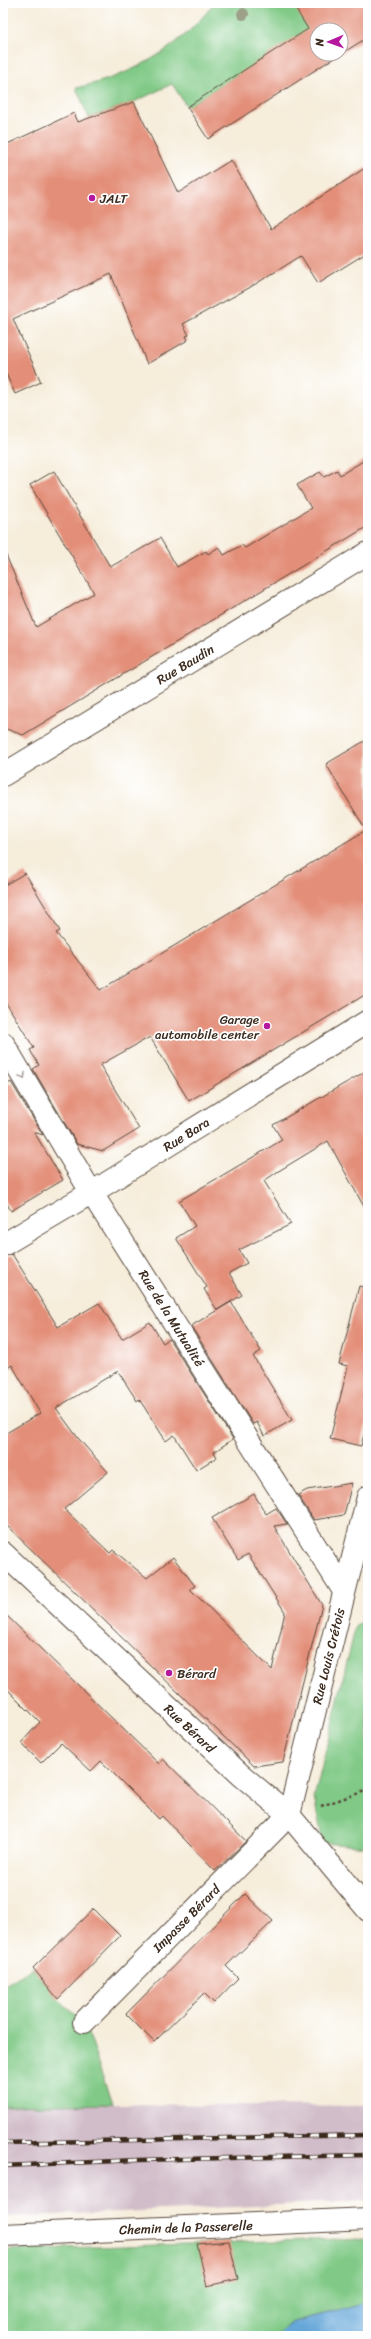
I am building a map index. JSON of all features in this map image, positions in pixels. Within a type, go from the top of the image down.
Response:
[{"type":"street","name":"Rue Baudin","points":[[4,771],[368,553]]},
{"type":"street","name":"Rue Bara","points":[[3,1245],[368,1021]]},
{"type":"street","name":"Rue de la Mutualité","points":[[3,1043],[91,1192],[344,1591]]},
{"type":"street","name":"Rue Louis Crétois","points":[[289,1815],[368,1497]]},
{"type":"street","name":"Rue Bérard","points":[[3,1553],[241,1775],[289,1815],[368,1910]]},
{"type":"street","name":"Impasse Bérard","points":[[84,2022],[289,1815]]},
{"type":"street","name":"Chemin de la Passerelle","points":[[3,2235],[368,2219]]},
{"type":"path","points":[[289,1815],[368,1790]]},
{"type":"shaded area","points":[[112,2104],[368,2106],[368,2201],[3,2217],[3,2106]]},
{"type":"green space","points":[[214,3],[300,3],[309,24],[309,50],[292,40],[187,107],[172,84],[134,102],[89,118],[76,88],[96,83],[135,68],[170,47],[201,19]]},
{"type":"green space","points":[[368,1619],[368,1847],[323,1843],[314,1798],[356,1625]]},
{"type":"green space","points":[[33,1968],[58,1999],[84,2022],[112,2104],[3,2106],[3,1986]]},
{"type":"green space","points":[[368,2238],[368,2302],[293,2322],[276,2336],[3,2336],[3,2250]]},
{"type":"water","points":[[368,2302],[368,2336],[276,2336],[293,2322]]},
{"type":"building","points":[[292,3],[368,3],[368,37],[349,49],[349,22],[309,22],[309,62],[328,62],[208,139],[187,107],[308,29]]},
{"type":"building","points":[[134,102],[178,193],[231,160],[271,229],[368,166],[368,252],[318,283],[301,256],[249,288],[183,324],[189,335],[186,336],[188,340],[147,364],[111,274],[13,319],[41,382],[15,394],[3,367],[3,146],[74,113],[78,122]]},
{"type":"building","points":[[368,458],[368,526],[23,735],[3,728],[3,548],[36,627],[94,593],[30,485],[54,471],[109,565],[112,566],[160,538],[177,567],[206,551],[208,554],[219,547],[224,555],[242,545],[245,548],[311,508],[297,485],[320,472],[324,477],[337,470],[340,475]]},
{"type":"building","points":[[368,739],[368,993],[189,1101],[150,1037],[100,1065],[139,1129],[103,1151],[77,1144],[33,1069],[39,1065],[30,1050],[34,1048],[3,998],[3,886],[25,873],[60,931],[56,933],[101,990],[366,830],[326,764]]},
{"type":"building","points":[[368,1070],[368,1214],[328,1141],[277,1172],[264,1181],[291,1224],[239,1250],[247,1263],[229,1273],[242,1295],[217,1310],[204,1289],[207,1287],[176,1238],[195,1226],[179,1201],[282,1140],[273,1125]]},
{"type":"building","points":[[11,1082],[43,1135],[34,1132],[63,1180],[11,1211],[3,1197],[3,1083],[5,1086]]},
{"type":"building","points":[[12,1254],[58,1327],[99,1303],[122,1339],[150,1322],[163,1343],[169,1339],[233,1439],[214,1452],[217,1457],[196,1470],[174,1435],[166,1441],[139,1399],[137,1401],[118,1371],[56,1408],[78,1438],[108,1472],[64,1509],[110,1553],[113,1550],[147,1578],[173,1557],[195,1586],[190,1589],[272,1670],[285,1612],[248,1554],[238,1560],[212,1518],[254,1494],[266,1514],[276,1508],[287,1524],[274,1526],[322,1605],[283,1762],[254,1766],[3,1522],[3,1435],[40,1413],[12,1365],[3,1371],[3,1257]]},
{"type":"building","points":[[359,1286],[368,1288],[368,1419],[361,1446],[330,1439],[348,1366],[339,1364]]},
{"type":"building","points":[[231,1302],[261,1351],[253,1356],[292,1420],[264,1436],[257,1422],[253,1424],[191,1326]]},
{"type":"building","points":[[352,1483],[344,1515],[314,1520],[298,1495],[307,1490]]},
{"type":"building","points":[[3,1612],[159,1764],[163,1759],[246,1841],[215,1871],[162,1816],[159,1819],[101,1761],[91,1771],[61,1743],[41,1763],[21,1743],[40,1722],[3,1685]]},
{"type":"building","points":[[245,1894],[273,1921],[226,1966],[238,1978],[214,2003],[204,1993],[154,2042],[126,2014]]},
{"type":"building","points":[[93,1909],[120,1936],[58,1999],[33,1968]]},
{"type":"building","points":[[229,2241],[238,2279],[207,2286],[197,2244]]},
{"type":"railway","points":[[3,2143],[368,2135]]},
{"type":"railway","points":[[3,2166],[138,2160],[368,2155]]},
{"type":"place","name":"JALT","points":[[92,198]]},
{"type":"place","name":"Garage automobile center","points":[[267,1026]]},
{"type":"place","name":"Bérard","points":[[169,1673]]}]
